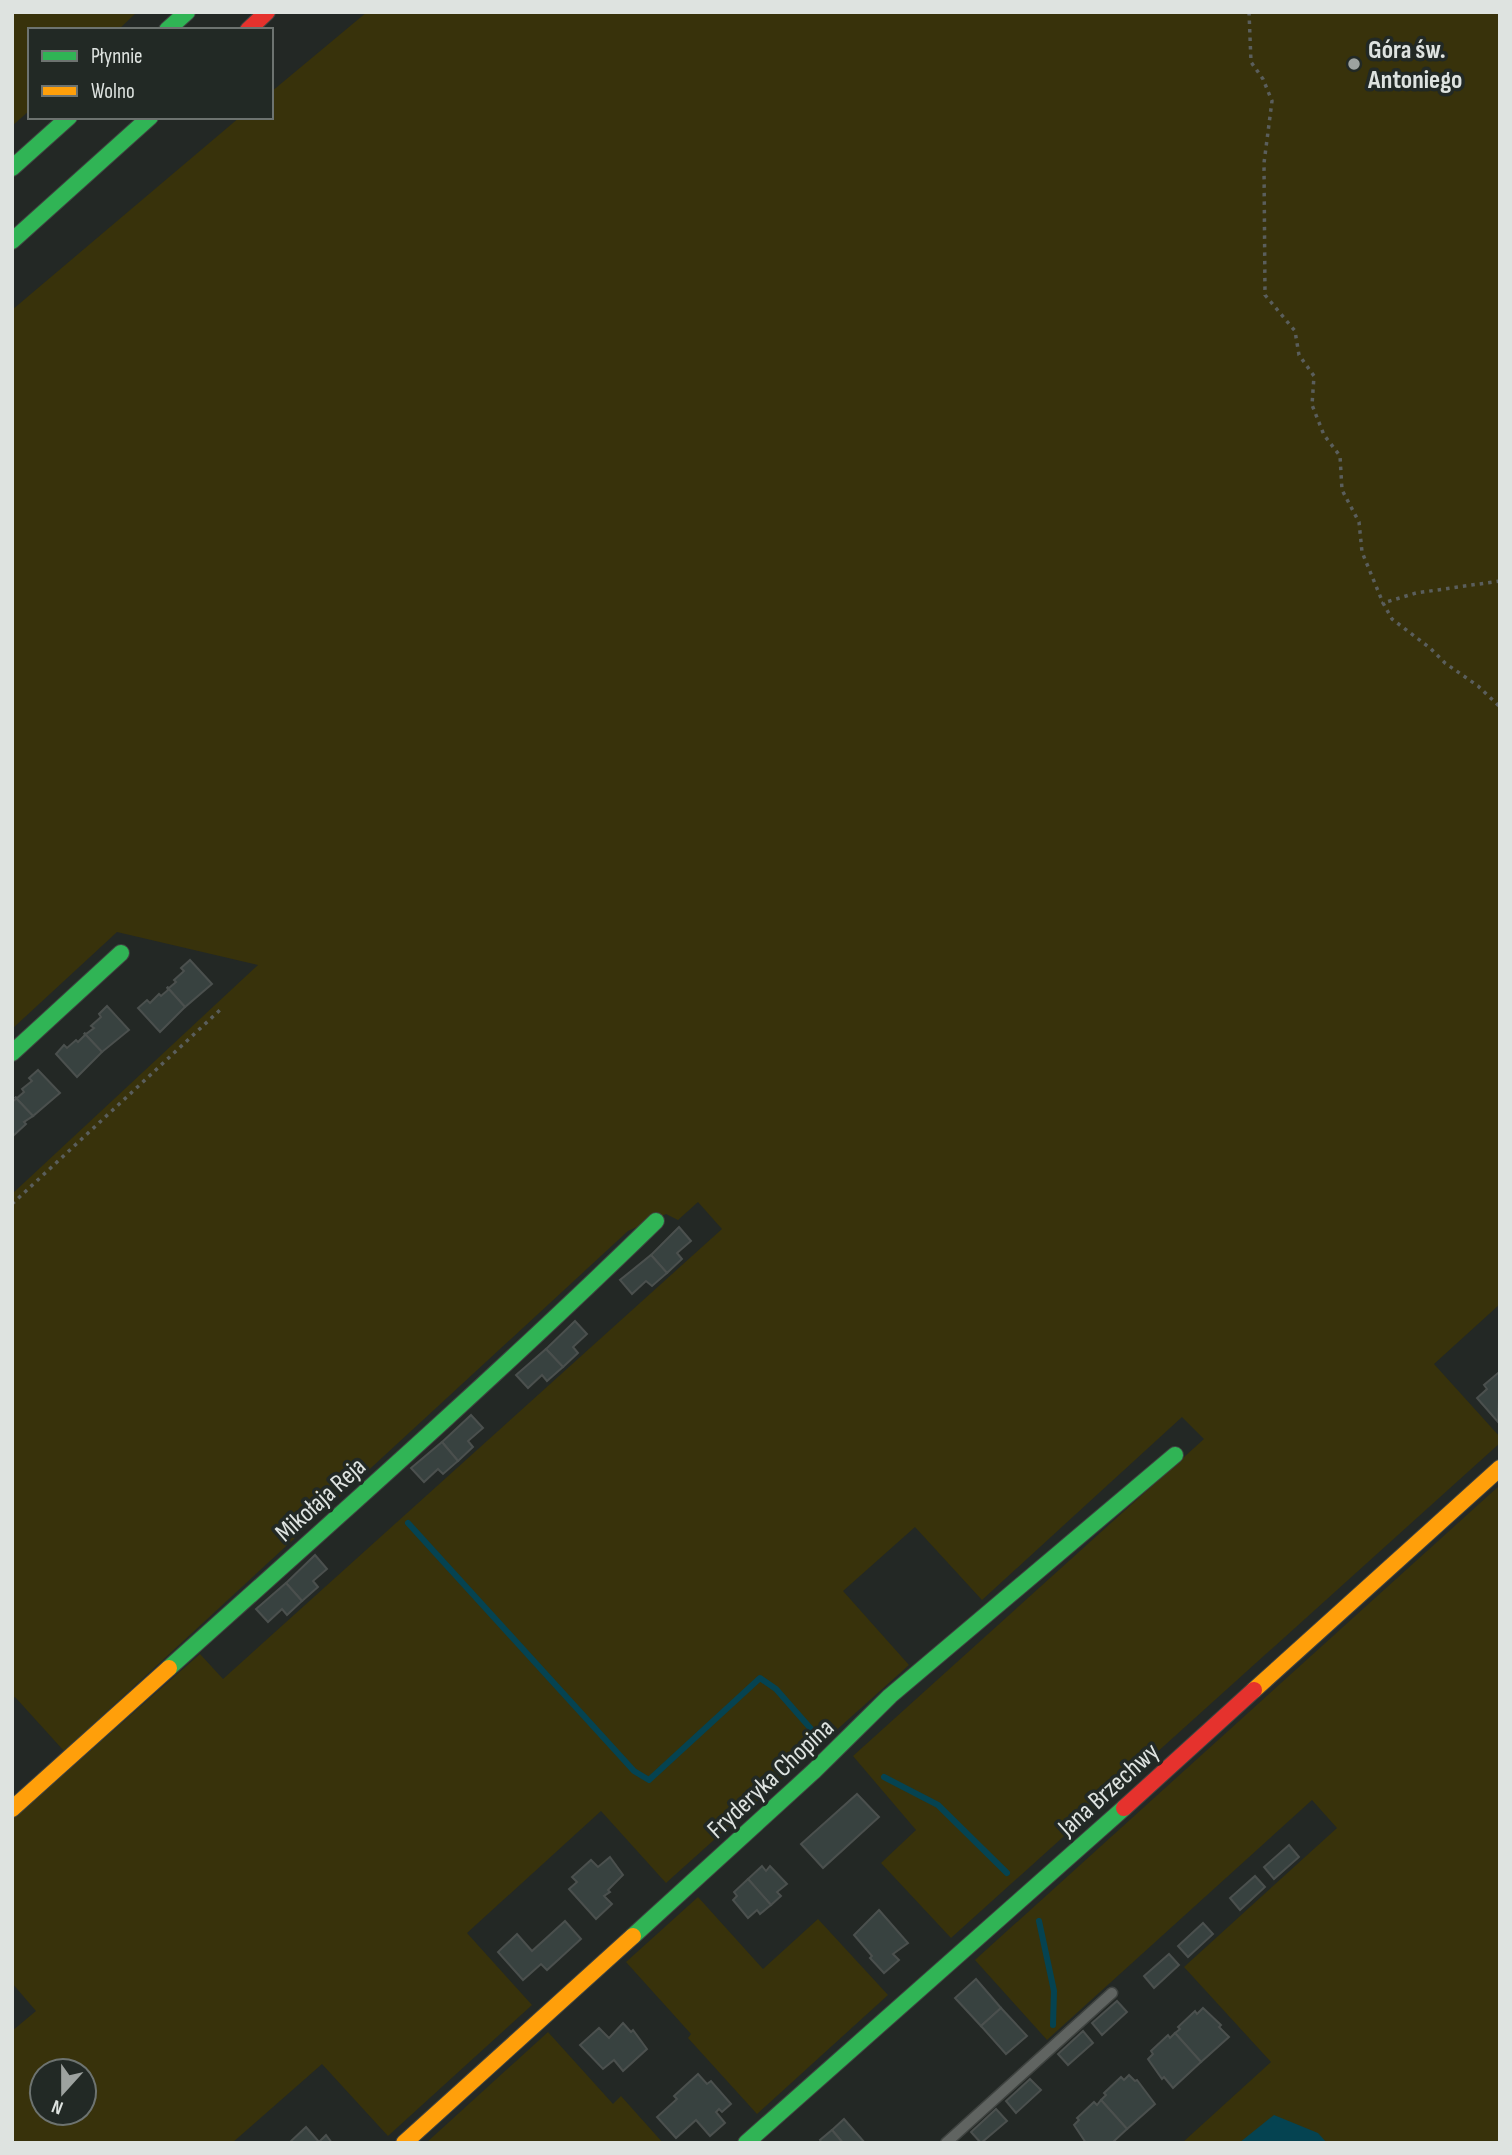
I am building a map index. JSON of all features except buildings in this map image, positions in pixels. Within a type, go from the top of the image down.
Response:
[{"type":"street","points":[[169,28],[187,12]]},
{"type":"street","points":[[250,28],[267,12]]},
{"type":"street","points":[[12,168],[67,119]]},
{"type":"street","points":[[12,241],[148,119]]},
{"type":"street","points":[[12,1053],[121,953]]},
{"type":"street","name":"Mikołaja Reja","points":[[12,1809],[453,1413],[656,1221]]},
{"type":"street","name":"Fryderyka Chopina","points":[[404,2143],[759,1822],[890,1696],[1175,1455]]},
{"type":"street","name":"Jana Brzechwy","points":[[746,2143],[1027,1896],[1500,1468]]},
{"type":"lane","points":[[946,2143],[1112,1993]]},
{"type":"path","points":[[1249,12],[1251,62],[1264,79],[1272,101],[1264,163],[1265,295],[1295,331],[1299,355],[1314,376],[1312,405],[1324,435],[1340,456],[1342,490],[1359,522],[1362,552],[1392,619],[1445,663],[1478,686],[1500,707]]},
{"type":"path","points":[[1383,603],[1416,593],[1500,581]]},
{"type":"path","points":[[12,1204],[220,1010]]},
{"type":"shaded area","points":[[12,12],[137,12],[120,28],[28,28],[28,112],[12,126]]},
{"type":"shaded area","points":[[367,12],[1500,12],[1500,1304],[1434,1364],[1500,1437],[1500,1443],[951,1938],[881,1863],[916,1830],[853,1756],[1204,1439],[1182,1417],[982,1600],[915,1527],[843,1591],[909,1665],[666,1883],[601,1811],[467,1933],[532,2005],[388,2136],[322,2064],[232,2143],[12,2143],[12,2031],[36,2011],[12,1983],[12,1820],[200,1654],[223,1679],[722,1229],[698,1202],[678,1220],[666,1214],[628,1231],[64,1751],[15,1697],[12,1699],[12,1194],[258,965],[117,932],[12,1029],[12,310],[238,119],[273,119],[273,90]]},
{"type":"shaded area","points":[[1500,1485],[1500,2143],[1182,2143],[1271,2062],[1184,1967],[1337,1828],[1312,1800],[1047,2040],[975,1960]]},
{"type":"shaded area","points":[[698,1897],[763,1969],[818,1919],[888,1995],[757,2114],[688,2038],[691,2034],[626,1962]]},
{"type":"shaded area","points":[[548,2032],[613,2104],[621,2096],[663,2143],[426,2143]]},
{"type":"water","points":[[1274,2115],[1318,2133],[1327,2143],[1239,2143]]},
{"type":"waterway","points":[[408,1523],[634,1771],[649,1780],[760,1678],[776,1689],[819,1738]]},
{"type":"waterway","points":[[884,1777],[938,1805],[1007,1873]]},
{"type":"waterway","points":[[1039,1921],[1054,1991],[1053,2025]]},
{"type":"traffic: fast","points":[[169,28],[187,12]]},
{"type":"traffic: fast","points":[[12,168],[67,119]]},
{"type":"traffic: fast","points":[[12,241],[148,119]]},
{"type":"traffic: fast","points":[[12,1053],[121,953]]},
{"type":"traffic: fast","points":[[169,1668],[476,1391],[656,1221]]},
{"type":"traffic: fast","points":[[633,1936],[814,1771],[890,1696],[1175,1455]]},
{"type":"traffic: fast","points":[[746,2143],[1124,1808]]},
{"type":"traffic: slow","points":[[1254,1690],[1500,1468]]},
{"type":"traffic: slow","points":[[12,1809],[169,1668]]},
{"type":"traffic: slow","points":[[404,2143],[633,1936]]},
{"type":"traffic: jam","points":[[250,28],[267,12]]},
{"type":"traffic: jam","points":[[1124,1808],[1254,1690]]},
{"type":"place","name":"Góra św. Antoniego","points":[[1354,64]]}]
